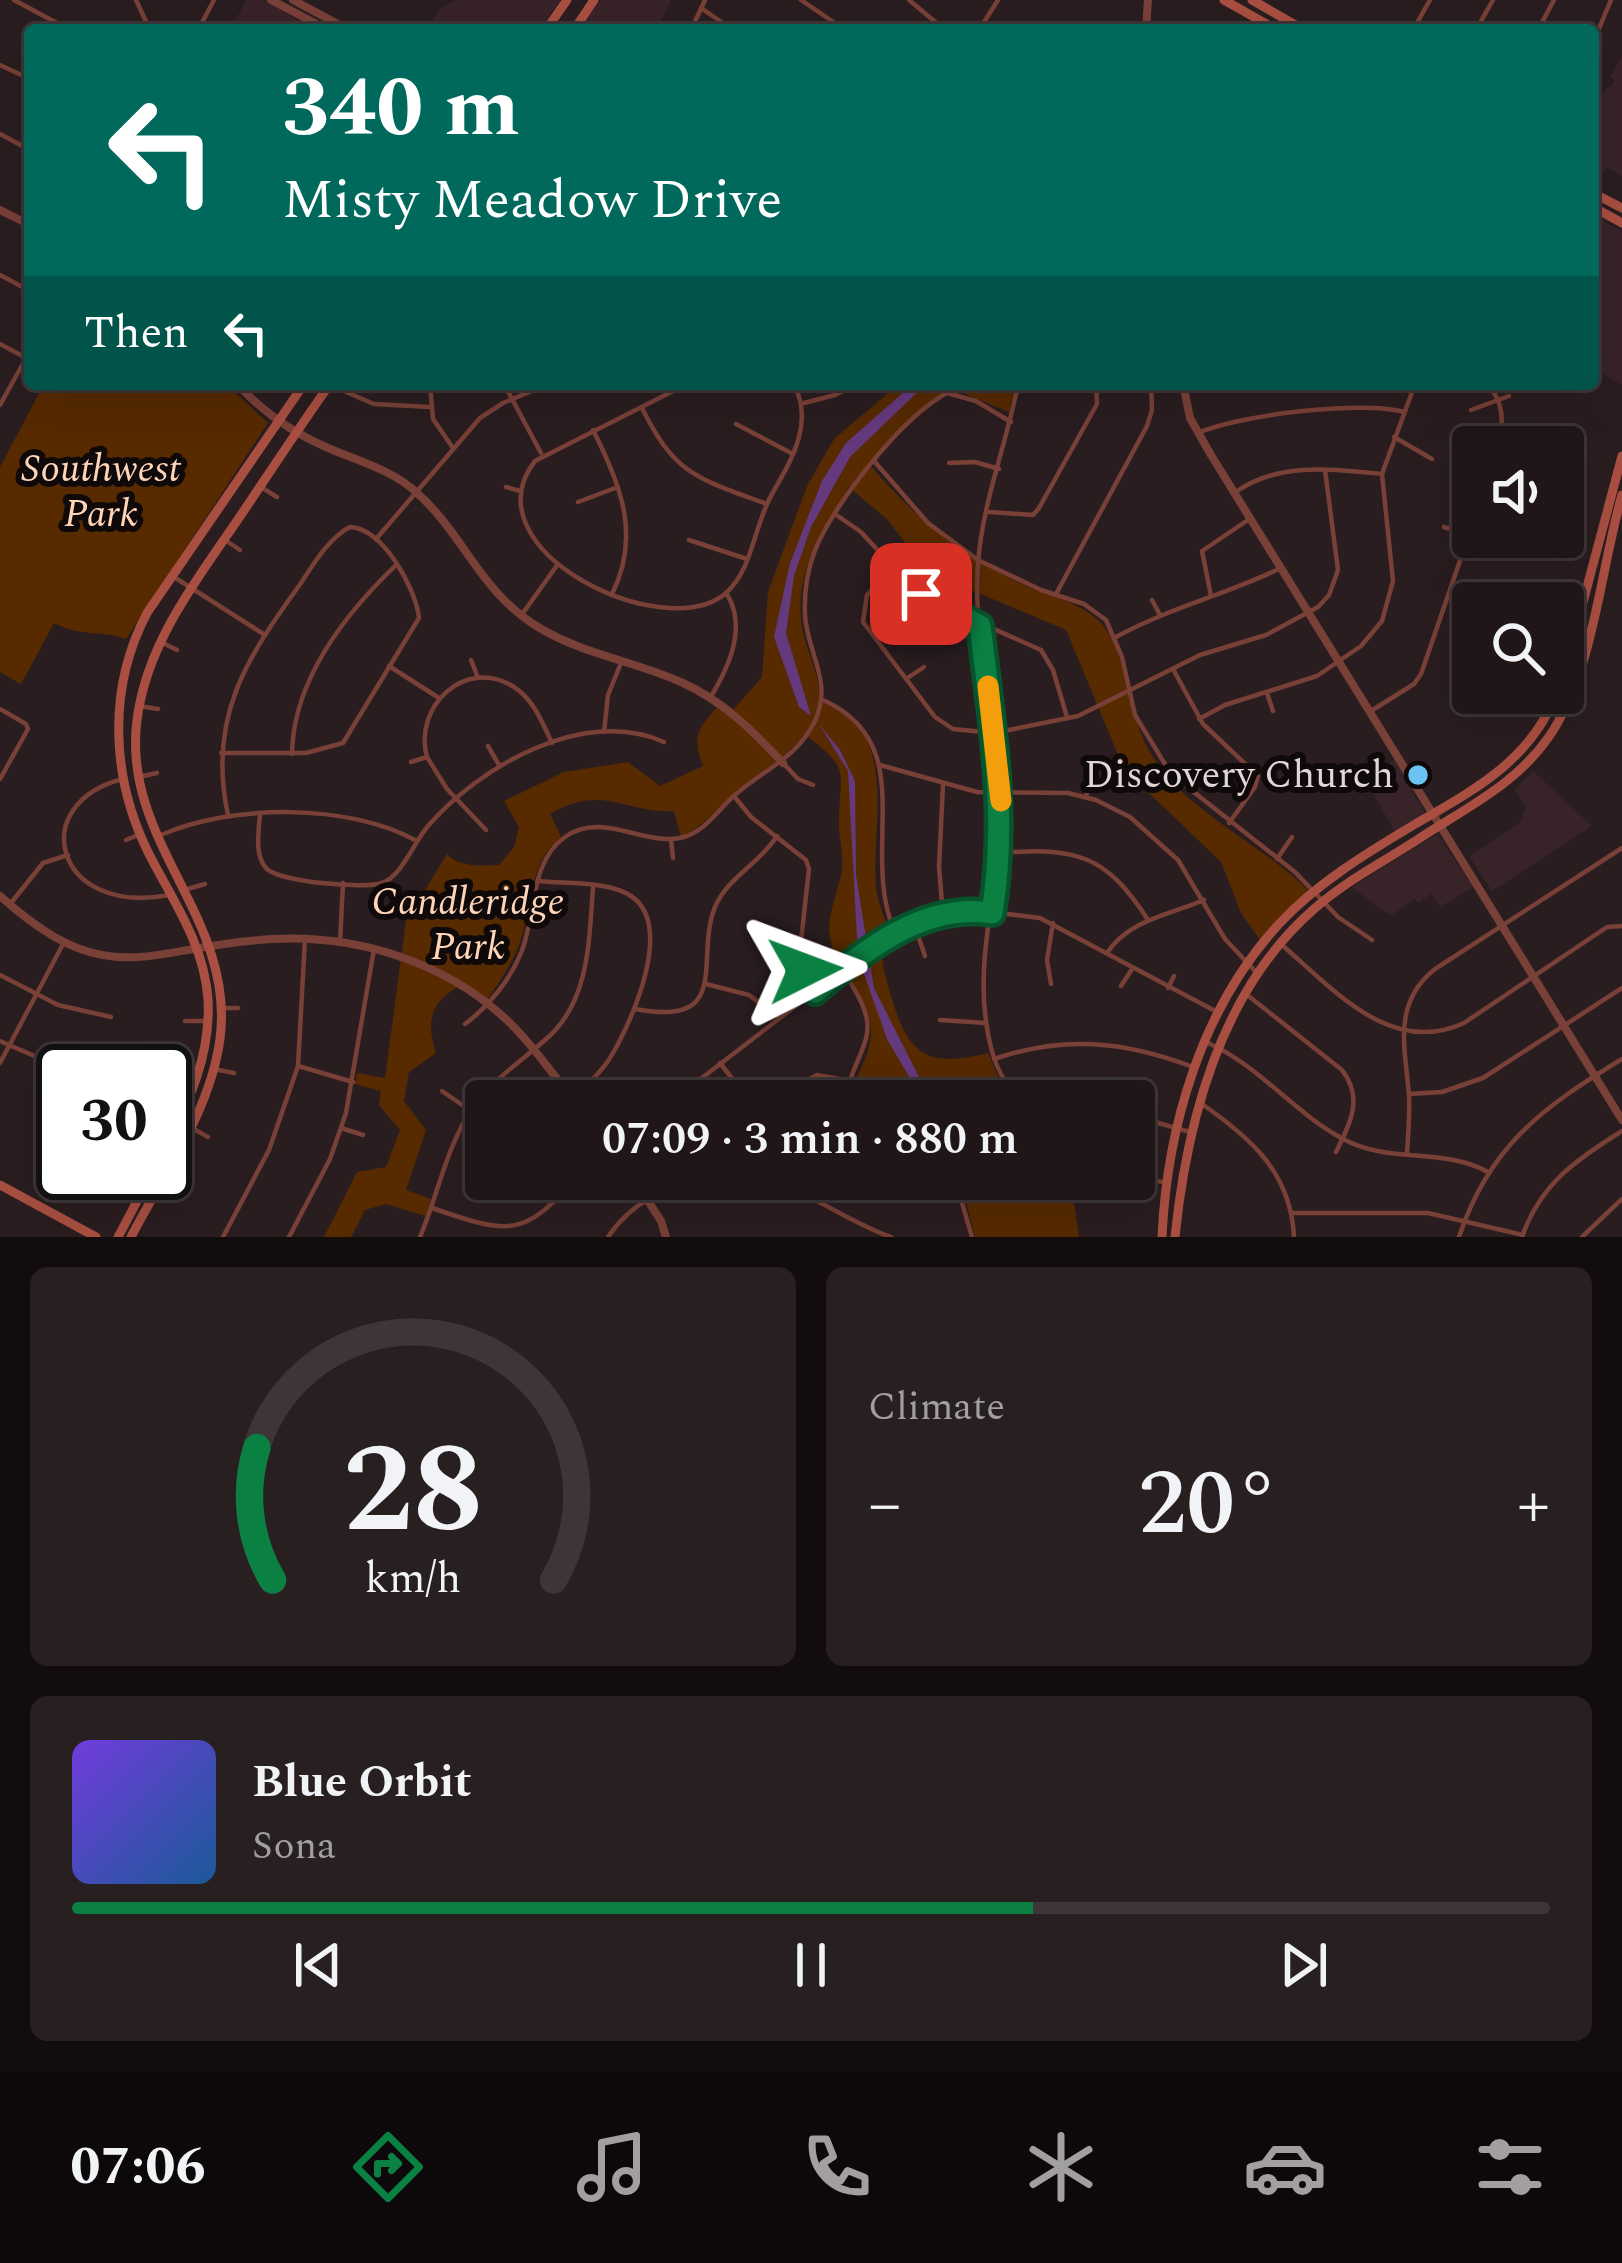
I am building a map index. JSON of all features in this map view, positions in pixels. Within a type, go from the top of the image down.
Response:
[{"type":"main road","points":[[578,24],[594,0]]},
{"type":"main road","points":[[1224,0],[1248,4],[1291,24]]},
{"type":"main road","points":[[565,3],[582,18]]},
{"type":"main road","points":[[1599,196],[1622,209]]},
{"type":"main road","points":[[1599,205],[1606,200]]},
{"type":"main road","points":[[192,1095],[208,1021],[198,951],[138,830],[124,779],[118,727],[121,682],[139,630],[172,576],[300,390]]},
{"type":"main road","points":[[297,433],[289,418],[300,390]]},
{"type":"main road","points":[[192,1124],[218,1050],[221,1008],[211,949],[142,800],[136,761],[139,706],[160,641],[326,390]]},
{"type":"main road","points":[[272,471],[285,437],[279,422]]},
{"type":"main road","points":[[1584,599],[1622,456]]},
{"type":"main road","points":[[1584,651],[1622,495]]},
{"type":"main road","points":[[1162,1237],[1176,1128],[1206,1042],[1247,964],[1281,922],[1315,891],[1514,760],[1546,714]]},
{"type":"main road","points":[[1175,1237],[1190,1132],[1199,1102],[1258,974],[1323,902],[1500,787],[1538,752],[1561,714]]},
{"type":"main road","points":[[124,779],[136,761]]},
{"type":"main road","points":[[124,779],[142,800]]},
{"type":"main road","points":[[138,830],[156,837]]},
{"type":"main road","points":[[149,853],[156,837]]},
{"type":"main road","points":[[170,894],[177,878]]},
{"type":"main road","points":[[170,894],[192,905]]},
{"type":"main road","points":[[205,1048],[218,1050]]},
{"type":"main road","points":[[2,1190],[96,1237]]},
{"type":"main road","points":[[118,1237],[138,1200]]},
{"type":"main road","points":[[131,1237],[150,1200]]},
{"type":"street","points":[[14,0],[59,24]]},
{"type":"street","points":[[272,0],[317,24]]},
{"type":"street","points":[[292,0],[338,24]]},
{"type":"street","points":[[694,24],[705,0]]},
{"type":"street","points":[[802,0],[836,24]]},
{"type":"street","points":[[909,0],[938,24]]},
{"type":"street","points":[[1599,29],[1611,0]]},
{"type":"street","points":[[701,8],[724,24]]},
{"type":"street","points":[[0,405],[24,364]]},
{"type":"street","points":[[244,390],[297,433],[388,472],[416,492],[478,574],[521,616],[562,641],[670,677],[710,698],[743,722],[798,779],[812,785]]},
{"type":"street","points":[[343,390],[374,404],[430,407]]},
{"type":"street","points":[[430,390],[436,426],[453,448]]},
{"type":"street","points":[[507,390],[542,456]]},
{"type":"street","points":[[376,539],[480,418],[534,390]]},
{"type":"street","points":[[676,390],[542,456],[530,467],[520,491],[520,513],[527,532],[558,564],[613,594],[670,609],[687,609],[726,592],[747,559],[766,504],[802,431],[802,403],[797,390]]},
{"type":"street","points":[[802,403],[844,390]]},
{"type":"street","points":[[1004,1080],[986,1023],[983,976],[1000,853],[1001,794],[980,626],[978,560],[1017,390]]},
{"type":"street","points":[[988,512],[1033,515],[1040,508],[1097,404],[1096,390]]},
{"type":"street","points":[[1056,595],[1147,426],[1151,390]]},
{"type":"street","points":[[1184,390],[1198,433],[1622,1120]]},
{"type":"street","points":[[1199,719],[1226,705],[1305,682],[1339,662],[1375,631],[1391,594],[1392,549],[1382,474],[1413,390]]},
{"type":"street","points":[[1490,390],[1498,400],[1502,426]]},
{"type":"street","points":[[465,1024],[487,1003],[520,956],[538,881],[552,849],[576,830],[604,826],[671,838],[700,830],[734,796],[783,763],[808,735],[823,700],[823,681],[807,631],[805,605],[812,558],[835,514],[874,461],[947,393],[976,401],[1011,422]]},
{"type":"street","points":[[1471,410],[1509,397]]},
{"type":"street","points":[[1198,433],[1258,418],[1376,406],[1404,412]]},
{"type":"street","points":[[642,408],[658,440],[678,464],[696,477],[766,504]]},
{"type":"street","points":[[736,424],[793,454]]},
{"type":"street","points":[[593,430],[626,512],[628,542],[613,594]]},
{"type":"street","points":[[1394,437],[1432,459]]},
{"type":"street","points":[[874,461],[928,524],[978,560],[1098,613],[1116,638],[1135,715],[1162,763],[1182,785],[1372,940]]},
{"type":"street","points":[[949,463],[975,462],[999,469]]},
{"type":"street","points":[[1234,493],[1267,475],[1325,470],[1382,474]]},
{"type":"street","points":[[892,567],[867,595],[863,622],[935,718],[948,726],[994,733],[1068,719],[1214,650],[1265,635],[1309,613],[1329,595],[1338,570],[1325,470]]},
{"type":"street","points":[[261,487],[277,497]]},
{"type":"street","points":[[506,487],[520,491]]},
{"type":"street","points":[[578,502],[618,487]]},
{"type":"street","points":[[835,514],[861,532],[933,602],[1041,650],[1054,670],[1068,719]]},
{"type":"street","points":[[1211,596],[1202,551],[1251,519]]},
{"type":"street","points":[[221,752],[292,754],[326,750],[347,740],[419,618],[414,594],[396,566],[376,539],[360,527],[340,533],[265,635],[238,682],[221,752],[227,815]]},
{"type":"street","points":[[1444,527],[1452,530]]},
{"type":"street","points":[[225,539],[240,550]]},
{"type":"street","points":[[689,539],[747,559]]},
{"type":"street","points":[[1370,712],[1414,684],[1421,674],[1461,558]]},
{"type":"street","points":[[521,616],[558,564]]},
{"type":"street","points":[[292,754],[297,713],[322,656],[346,619],[396,566]]},
{"type":"street","points":[[1116,638],[1160,615],[1281,568]]},
{"type":"street","points":[[172,576],[265,635]]},
{"type":"street","points":[[710,698],[727,667],[736,630],[735,610],[726,592]]},
{"type":"street","points":[[1153,600],[1160,615]]},
{"type":"street","points":[[160,641],[177,650]]},
{"type":"street","points":[[471,660],[478,678]]},
{"type":"street","points":[[604,732],[608,695],[621,662]]},
{"type":"street","points":[[389,666],[439,698]]},
{"type":"street","points":[[908,678],[924,667]]},
{"type":"street","points":[[1172,669],[1199,719],[1258,776],[1229,823]]},
{"type":"street","points":[[486,830],[455,798],[427,757],[424,728],[439,698],[460,683],[478,678],[500,680],[525,697],[552,743]]},
{"type":"street","points":[[1267,693],[1273,711]]},
{"type":"street","points":[[823,700],[864,727],[880,766],[880,878],[895,933]]},
{"type":"street","points":[[139,706],[158,709]]},
{"type":"street","points":[[0,709],[25,723],[28,733],[0,778]]},
{"type":"street","points":[[260,814],[260,856],[270,872],[283,878],[343,883],[387,880],[455,798],[499,765],[552,743],[604,732],[632,731],[664,742]]},
{"type":"street","points":[[488,746],[499,765]]},
{"type":"street","points":[[411,762],[427,757]]},
{"type":"street","points":[[880,766],[943,785],[1001,794],[1058,791],[1086,796],[1142,825],[1178,860],[1225,940],[1258,974]]},
{"type":"street","points":[[137,776],[157,773]]},
{"type":"street","points":[[1086,796],[1090,776]]},
{"type":"street","points":[[124,779],[93,790],[77,806],[66,830],[68,855],[76,875],[102,892],[130,898],[170,894]]},
{"type":"street","points":[[943,785],[939,867],[943,915]]},
{"type":"street","points":[[734,796],[751,818],[801,853],[809,869],[800,938],[805,970],[815,992]]},
{"type":"street","points":[[156,837],[190,823],[260,814],[377,823],[417,841]]},
{"type":"street","points":[[126,840],[138,830]]},
{"type":"street","points":[[634,1009],[664,1013],[684,1008],[706,984],[716,904],[777,836]]},
{"type":"street","points":[[1277,859],[1292,837]]},
{"type":"street","points":[[671,838],[673,858]]},
{"type":"street","points":[[1407,1154],[1409,1094],[1402,1032],[1407,1004],[1425,977],[1622,848]]},
{"type":"street","points":[[1000,853],[1051,849],[1082,856],[1112,874],[1148,920]]},
{"type":"street","points":[[10,905],[43,863],[68,855]]},
{"type":"street","points":[[538,881],[632,896],[648,916],[649,951],[634,1009],[606,1063],[590,1080]]},
{"type":"street","points":[[340,942],[343,883]]},
{"type":"street","points":[[184,890],[205,884]]},
{"type":"street","points":[[496,1080],[559,1026],[577,997],[592,886]]},
{"type":"street","points":[[0,896],[63,944],[127,959],[271,939],[340,942],[374,949],[435,970],[487,1003],[556,1080]]},
{"type":"street","points":[[1107,953],[1127,931],[1204,900]]},
{"type":"street","points":[[698,1080],[895,933],[943,915],[1024,914],[1053,923],[1219,1013]]},
{"type":"street","points":[[1051,984],[1046,960],[1053,923]]},
{"type":"street","points":[[914,924],[925,956]]},
{"type":"street","points":[[1281,944],[1362,1011],[1417,1035],[1450,1029],[1607,927],[1622,926]]},
{"type":"street","points":[[770,936],[800,938]]},
{"type":"street","points":[[223,1237],[269,1150],[298,1066],[305,939]]},
{"type":"street","points":[[0,1063],[63,944]]},
{"type":"street","points":[[289,1237],[341,1128],[374,949]]},
{"type":"street","points":[[842,969],[862,1000],[867,1021],[864,1053],[850,1080]]},
{"type":"street","points":[[1120,986],[1132,969]]},
{"type":"street","points":[[0,975],[83,1013],[111,1017]]},
{"type":"street","points":[[1168,988],[1174,976]]},
{"type":"street","points":[[706,984],[749,995],[780,1018]]},
{"type":"street","points":[[1409,1094],[1468,1085],[1622,988]]},
{"type":"street","points":[[1246,994],[1347,1075],[1355,1097],[1351,1120],[1336,1152]]},
{"type":"street","points":[[221,1008],[238,1008]]},
{"type":"street","points":[[940,1019],[986,1023]]},
{"type":"street","points":[[185,1021],[208,1021]]},
{"type":"street","points":[[0,1041],[36,1058]]},
{"type":"street","points":[[994,1059],[1030,1047],[1088,1041],[1132,1047],[1196,1067]]},
{"type":"street","points":[[1206,1042],[1255,1070],[1342,1139],[1374,1151],[1456,1158],[1488,1172]]},
{"type":"street","points":[[1459,1237],[1488,1172],[1530,1121],[1622,1059]]},
{"type":"street","points":[[720,1063],[733,1080]]},
{"type":"street","points":[[298,1066],[353,1082]]},
{"type":"street","points":[[213,1069],[234,1073]]},
{"type":"street","points":[[808,1080],[817,1075],[844,1080]]},
{"type":"street","points":[[442,1091],[465,1107]]},
{"type":"street","points":[[1199,1102],[1241,1133],[1273,1166],[1293,1213],[1294,1237]]},
{"type":"street","points":[[1155,1122],[1190,1132]]},
{"type":"street","points":[[420,1237],[465,1123]]},
{"type":"street","points":[[192,1128],[208,1137]]},
{"type":"street","points":[[341,1128],[363,1135]]},
{"type":"street","points":[[1293,1213],[1410,1212],[1465,1220],[1522,1236],[1543,1193],[1562,1172],[1622,1131]]},
{"type":"street","points":[[1155,1181],[1167,1182]]},
{"type":"street","points":[[1582,1237],[1622,1198]]},
{"type":"street","points":[[432,1208],[493,1229],[525,1232],[539,1225],[559,1200]]},
{"type":"street","points":[[608,1237],[629,1210],[645,1200]]},
{"type":"street","points":[[649,1200],[666,1237]]},
{"type":"street","points":[[813,1200],[891,1237]]},
{"type":"street","points":[[961,1200],[972,1237]]},
{"type":"street","points":[[856,1237],[862,1226]]},
{"type":"street","points":[[489,1237],[493,1229]]},
{"type":"shaded area","points":[[246,0],[263,0],[305,24],[234,24]]},
{"type":"shaded area","points":[[456,0],[560,0],[544,24],[429,24],[439,10]]},
{"type":"shaded area","points":[[600,0],[671,0],[659,24],[584,24]]},
{"type":"shaded area","points":[[1622,56],[1622,176],[1607,168],[1599,177],[1599,101],[1615,80],[1610,78]]},
{"type":"shaded area","points":[[1599,218],[1622,231],[1622,385],[1599,372]]},
{"type":"shaded area","points":[[906,390],[920,390],[850,457],[811,527],[794,576],[786,633],[811,716],[799,707],[774,637],[790,563],[822,481],[846,443]]},
{"type":"shaded area","points":[[819,724],[840,750],[855,781],[856,875],[874,988],[920,1080],[911,1080],[887,1039],[858,957],[848,771]]},
{"type":"shaded area","points":[[1395,759],[1426,815],[1396,833],[1364,778]]},
{"type":"shaded area","points":[[1533,771],[1592,826],[1492,891],[1469,856],[1520,823],[1526,806],[1514,790]]},
{"type":"shaded area","points":[[1437,834],[1473,887],[1440,907],[1431,894],[1418,903],[1415,899],[1391,916],[1352,887]]},
{"type":"green space","name":"Southwest Park","points":[[41,390],[232,390],[268,423],[126,639],[54,623],[21,684],[0,672],[0,467]]},
{"type":"green space","name":"Candleridge Park","points":[[892,390],[1014,390],[1009,412],[963,393],[941,395],[868,463],[904,502],[957,547],[1098,620],[1116,647],[1143,738],[1166,775],[1204,811],[1309,891],[1261,941],[1241,913],[1221,862],[1124,769],[1066,630],[943,578],[849,487],[810,558],[801,615],[819,700],[858,727],[873,758],[878,794],[876,887],[887,931],[882,955],[887,982],[900,1021],[916,1047],[938,1058],[988,1053],[1000,1080],[856,1080],[868,1050],[869,1018],[833,951],[829,931],[842,868],[840,771],[805,734],[681,837],[674,811],[600,800],[550,814],[561,837],[542,859],[509,965],[487,1000],[464,984],[444,997],[431,1021],[436,1053],[409,1072],[404,1101],[426,1130],[406,1190],[431,1199],[426,1216],[386,1204],[365,1210],[351,1237],[324,1237],[357,1172],[386,1167],[400,1130],[379,1105],[381,1091],[355,1084],[357,1073],[385,1078],[406,921],[447,854],[464,864],[499,865],[514,847],[519,827],[504,801],[564,772],[628,762],[660,786],[703,766],[698,738],[703,725],[721,702],[733,710],[762,677],[768,592],[807,486],[834,439]]},
{"type":"green space","points":[[966,1200],[1074,1200],[1079,1237],[975,1237]]},
{"type":"slow traffic","points":[[988,686],[1001,801]]},
{"type":"place","name":"Discovery Church","points":[[1418,775]]},
{"type":"route","points":[[805,970],[815,992],[902,929],[943,915],[992,913],[1001,794],[980,626],[921,594]]}]
